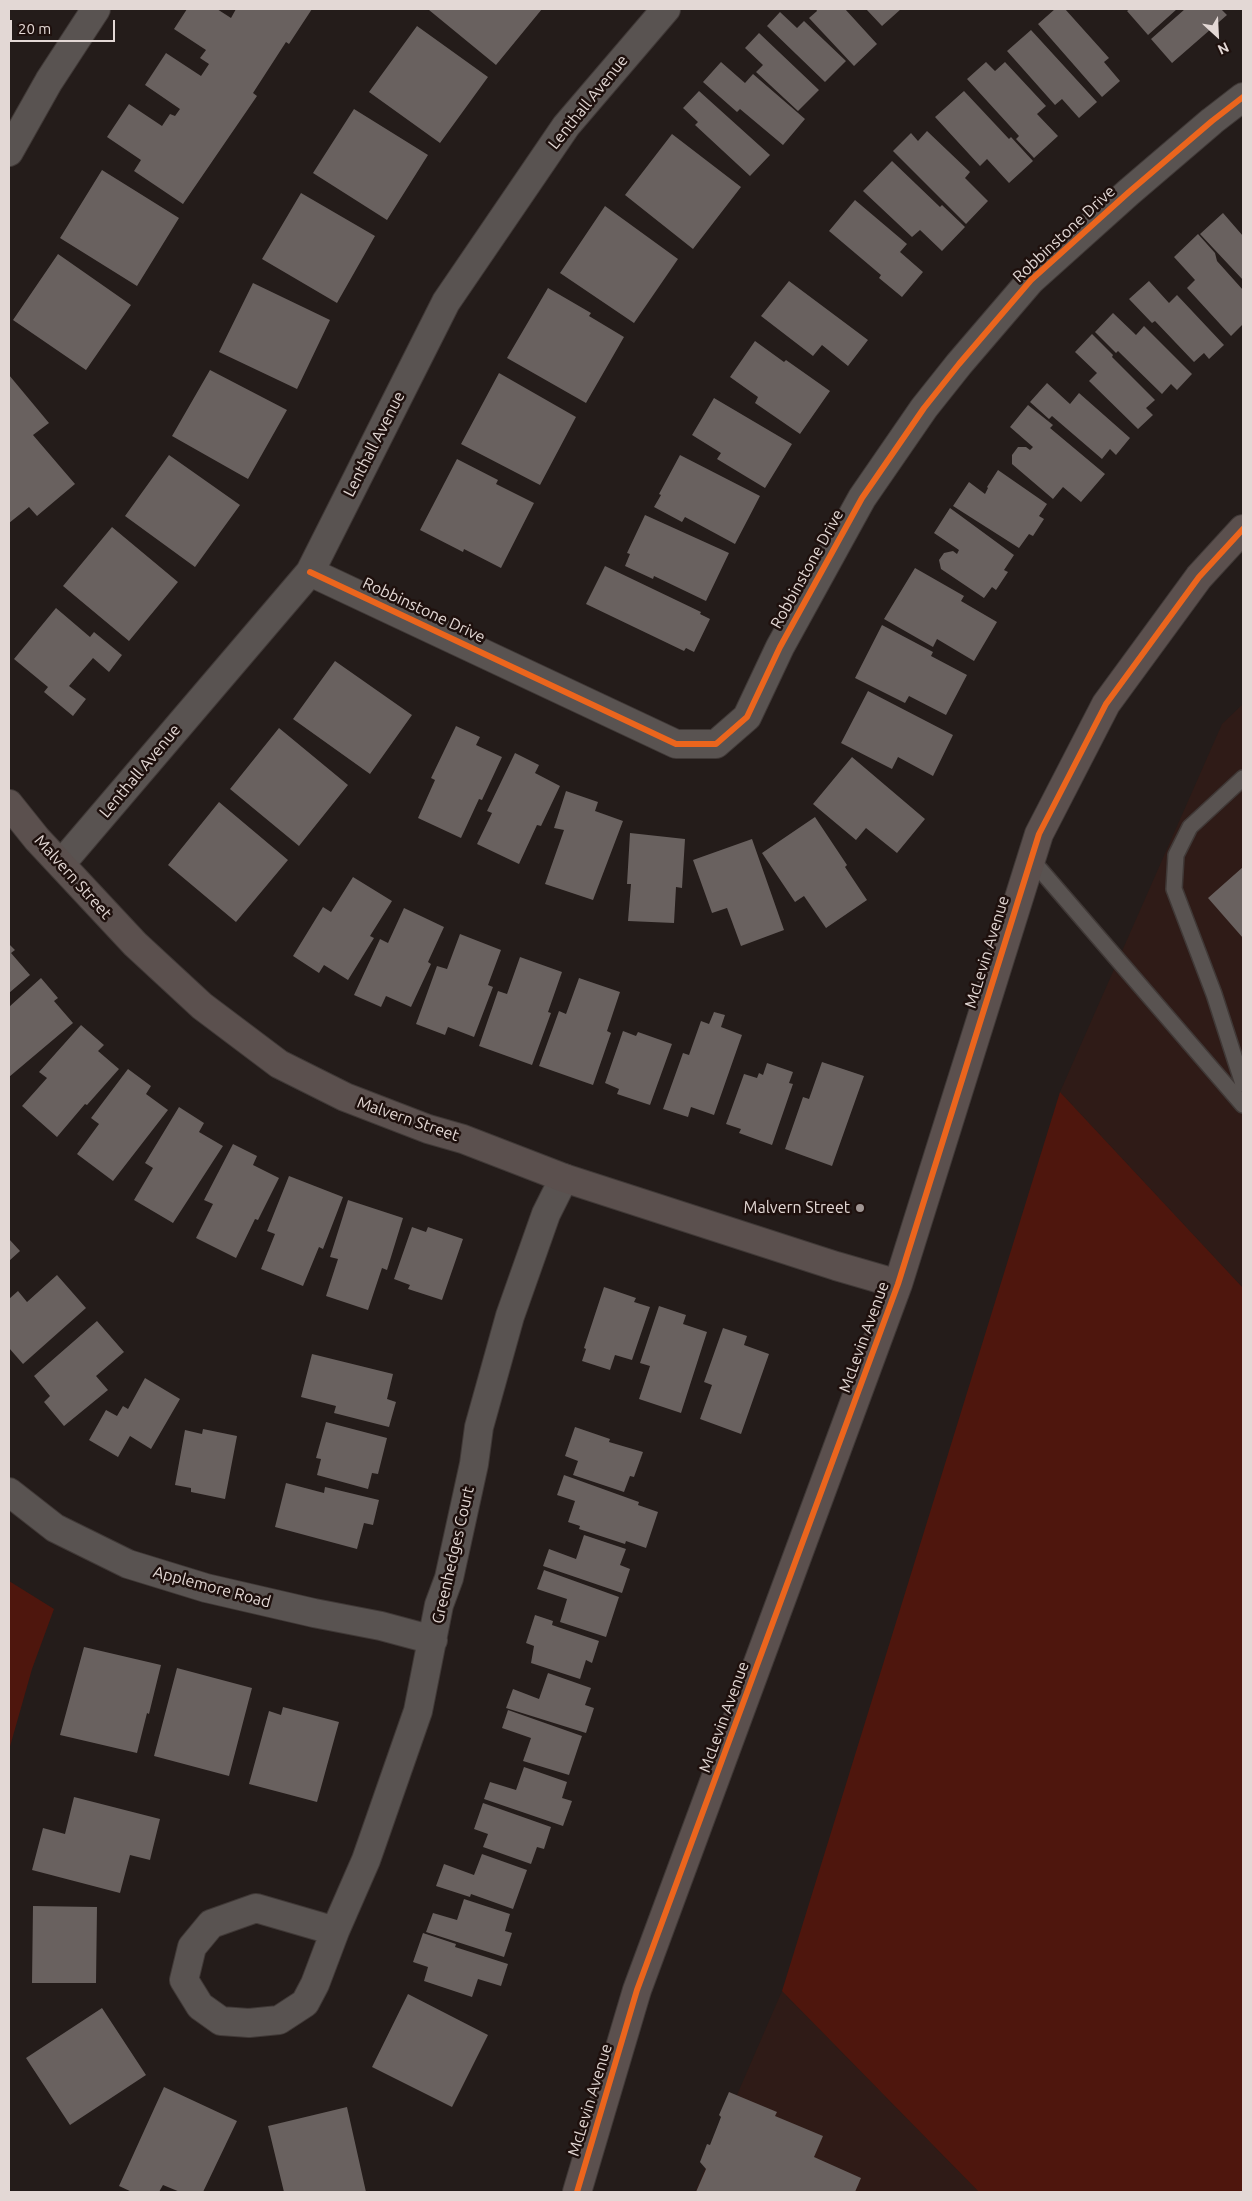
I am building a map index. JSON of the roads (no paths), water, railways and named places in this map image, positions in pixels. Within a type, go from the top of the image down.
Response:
[{"type":"street","points":[[9,152],[49,81],[96,9]]},
{"type":"street","name":"Lenthall Avenue","points":[[61,864],[310,572],[446,302],[566,126],[666,9]]},
{"type":"street","name":"Robbinstone Drive","points":[[310,572],[676,744],[716,744],[748,717],[780,647],[862,498],[924,408],[959,364],[1031,280],[1129,192],[1212,121],[1243,98]]},
{"type":"street","name":"McLevin Avenue","points":[[577,2192],[637,1990],[898,1284],[1039,834],[1106,704],[1199,577],[1243,529]]},
{"type":"street","name":"Malvern Street","points":[[9,804],[37,839],[141,950],[202,1006],[279,1064],[345,1097],[428,1129],[464,1138],[564,1178],[839,1267],[898,1284]]},
{"type":"street","name":"Greenhedges Court","points":[[335,1931],[256,1908],[211,1924],[192,1948],[184,1980],[200,2006],[221,2021],[249,2023],[279,2020],[305,2003],[315,1984],[335,1931],[366,1860],[418,1711],[424,1674],[434,1640],[439,1605],[449,1578],[474,1464],[479,1427],[510,1316],[546,1214],[564,1178]]},
{"type":"street","name":"Applemore Road","points":[[9,1492],[55,1528],[128,1564],[206,1588],[314,1613],[381,1626],[434,1640]]},
{"type":"lane","points":[[1243,778],[1190,827],[1176,855],[1174,889],[1214,994],[1243,1084]]},
{"type":"lane","points":[[1031,859],[1243,1106]]},
{"type":"place","name":"Malvern Street","points":[[860,1208]]}]
